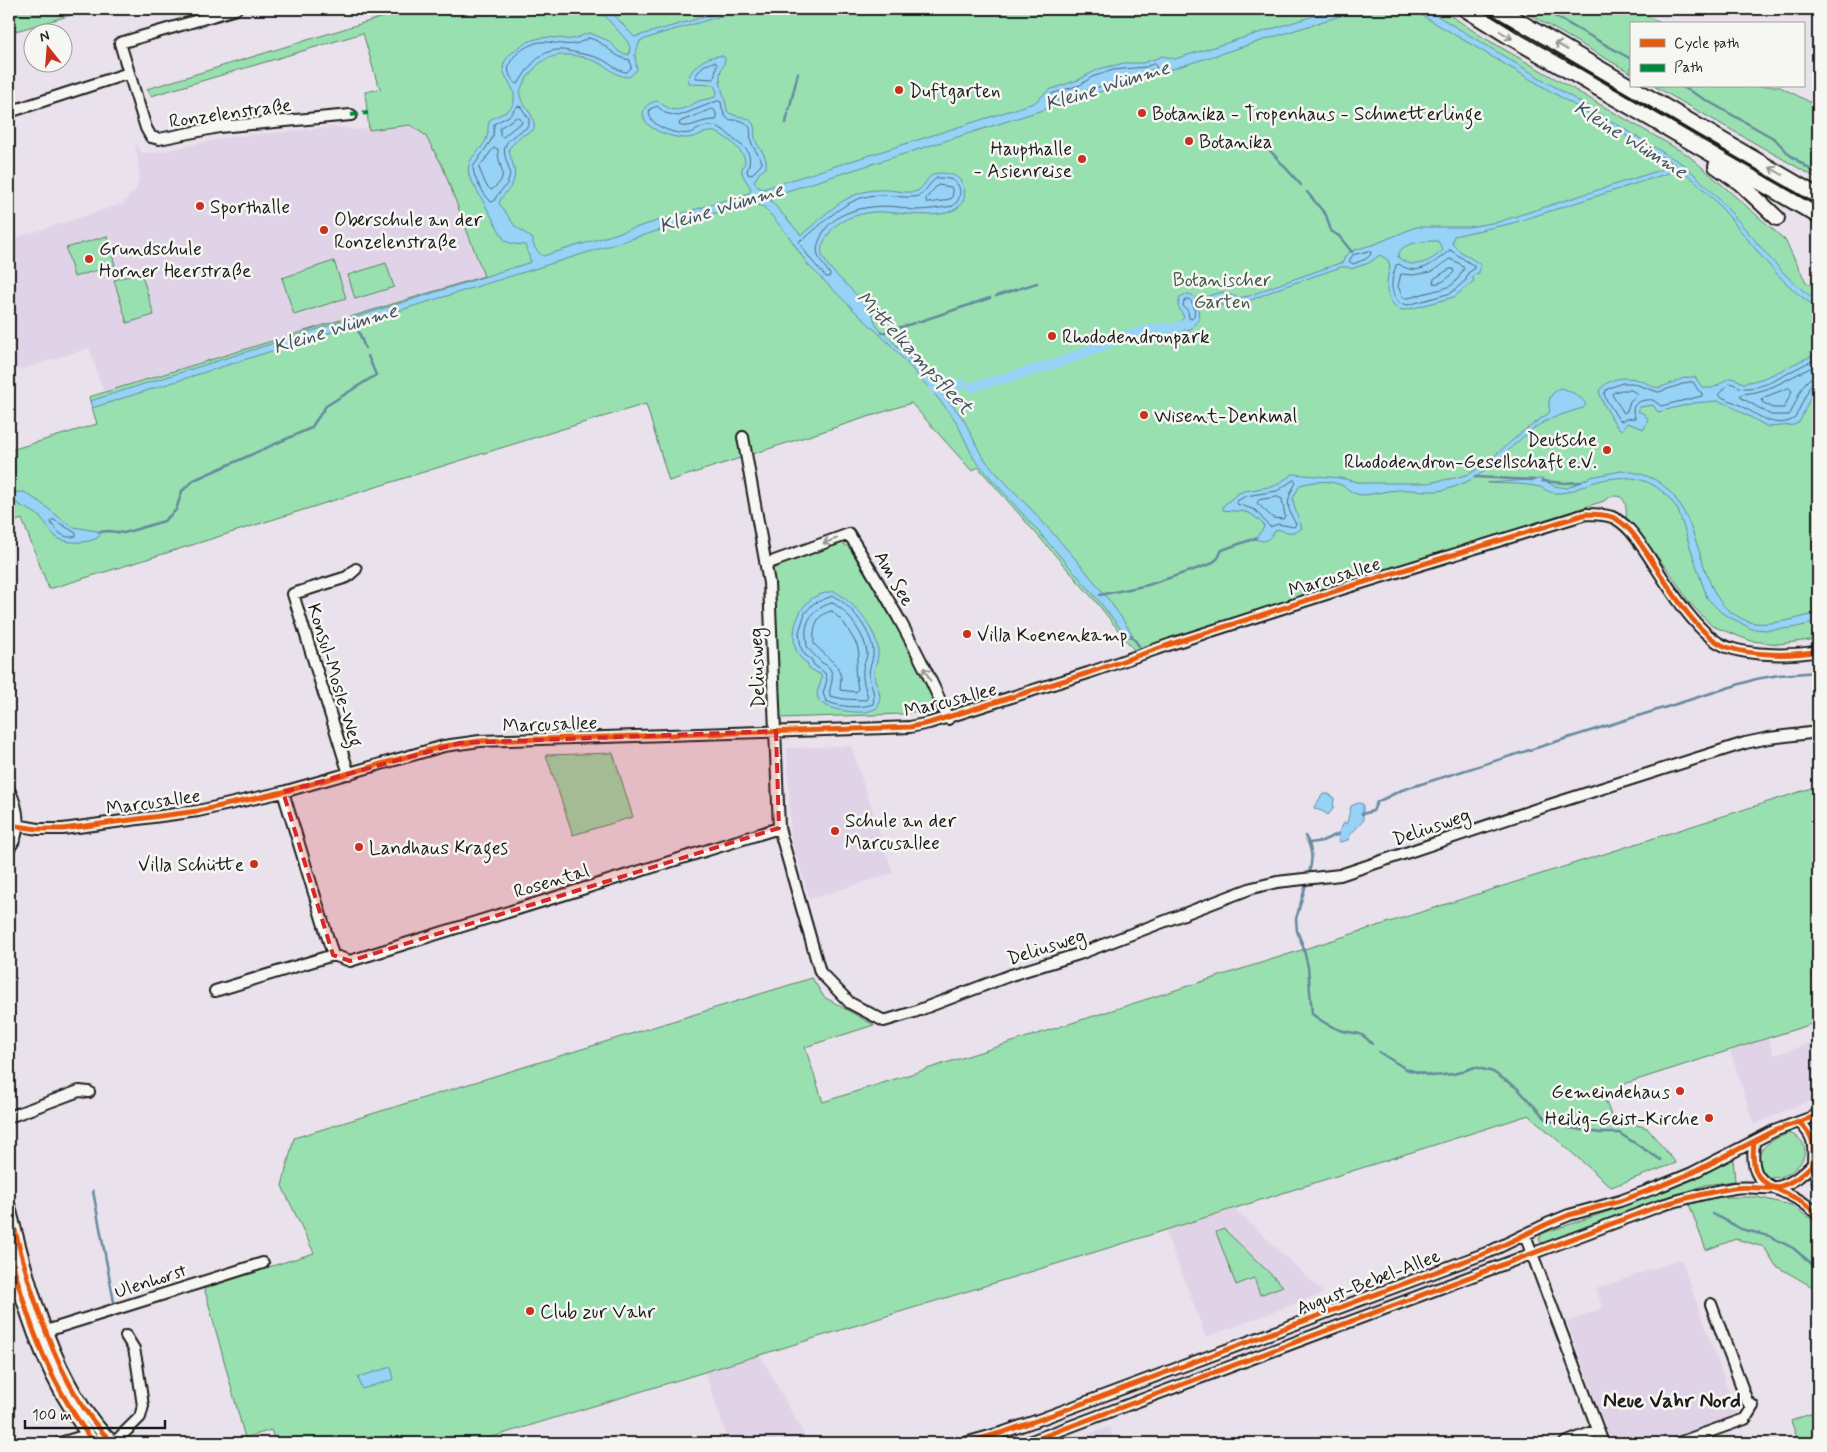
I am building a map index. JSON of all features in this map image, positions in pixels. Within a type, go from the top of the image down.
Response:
[{"type":"highway","points":[[1465,9],[1818,216]]},
{"type":"highway","points":[[1498,9],[1630,86]]},
{"type":"highway","points":[[1633,88],[1818,196]]},
{"type":"highway","points":[[1648,118],[1740,183],[1777,218]]},
{"type":"main road","points":[[9,792],[16,810],[12,825],[12,843],[9,846]]},
{"type":"main road","points":[[9,1206],[31,1288],[46,1331],[69,1383],[85,1411],[113,1443]]},
{"type":"main road","points":[[9,1250],[15,1295],[59,1390],[91,1439]]},
{"type":"street","name":"Ronzelenstraße","points":[[236,9],[120,43],[146,128],[151,137],[159,139],[219,127],[351,115]]},
{"type":"street","points":[[9,112],[130,73]]},
{"type":"street","name":"Deliusweg","points":[[743,436],[766,564],[771,608],[779,828],[820,972],[850,1003],[884,1021],[914,1012],[1011,975],[1079,954],[1252,888],[1276,882],[1340,875],[1534,810],[1745,744],[1769,738],[1818,732]]},
{"type":"street","name":"Marcusallee","points":[[12,825],[49,830],[198,811],[283,792],[444,746],[480,740],[910,726],[948,718],[1229,625],[1586,514],[1601,514],[1612,517],[1630,531],[1690,616],[1714,640],[1726,647],[1745,651],[1777,653],[1818,651]]},
{"type":"street","name":"Am See","points":[[766,564],[849,534],[899,620],[948,718]]},
{"type":"street","name":"Konsul-Mosle-Weg","points":[[349,774],[293,594],[348,577],[356,569]]},
{"type":"street","points":[[283,792],[333,955]]},
{"type":"street","name":"Rosental","points":[[215,990],[333,955],[350,961],[779,828]]},
{"type":"street","points":[[9,1116],[79,1091],[89,1092]]},
{"type":"street","points":[[1818,1115],[1799,1122],[1812,1139],[1818,1183]]},
{"type":"street","name":"August-Bebel-Allee","points":[[965,1443],[1004,1432],[1489,1252],[1569,1215],[1620,1201],[1658,1187],[1692,1173],[1774,1131],[1799,1122]]},
{"type":"street","points":[[1754,1142],[1752,1156],[1754,1170],[1759,1179],[1799,1200],[1818,1214]]},
{"type":"street","name":"August-Bebel-Allee","points":[[1026,1443],[1662,1205],[1694,1196],[1740,1187],[1773,1188],[1798,1179],[1816,1162]]},
{"type":"street","points":[[1525,1235],[1603,1443]]},
{"type":"street","name":"Ulenhorst","points":[[46,1331],[263,1263]]},
{"type":"street","points":[[1678,1443],[1745,1419],[1753,1406],[1746,1400],[1711,1304]]},
{"type":"street","points":[[113,1443],[140,1417],[143,1406],[136,1356],[126,1336]]},
{"type":"street","points":[[1565,1443],[1598,1430]]},
{"type":"street","points":[[60,1443],[91,1439]]},
{"type":"highlighted area","points":[[776,731],[779,828],[350,961],[333,955],[283,792],[460,743]]},
{"type":"shaded area","name":"Oberschule an der Ronzelenstraße","points":[[407,123],[425,135],[442,165],[484,276],[104,393],[89,348],[9,373],[9,240],[122,204],[137,188],[140,175],[135,141],[141,153],[155,153],[227,137],[334,127],[343,127],[351,130]]},
{"type":"shaded area","name":"Schule an der Marcusallee","points":[[851,746],[893,873],[810,899],[791,839],[787,748]]},
{"type":"shaded area","points":[[1768,1038],[1774,1055],[1818,1041],[1818,1098],[1790,1108],[1754,1125],[1730,1050]]},
{"type":"shaded area","points":[[1235,1209],[1324,1293],[1206,1337],[1165,1230]]},
{"type":"shaded area","points":[[1681,1259],[1738,1417],[1667,1443],[1611,1443],[1567,1322],[1603,1308],[1596,1289]]},
{"type":"shaded area","points":[[760,1355],[809,1443],[729,1443],[705,1372]]},
{"type":"shaded area","points":[[1110,1427],[1114,1443],[1061,1443],[1107,1428]]},
{"type":"green space","points":[[9,9],[92,9],[47,22],[22,22],[22,29],[9,33]]},
{"type":"green space","name":"Rhododendronpark","points":[[409,9],[1441,9],[1481,36],[1688,155],[1785,240],[1806,282],[1818,290],[1818,639],[1779,644],[1751,641],[1712,626],[1689,602],[1671,574],[1627,521],[1625,502],[1616,496],[1134,650],[1097,603],[978,467],[972,471],[911,403],[669,481],[646,404],[49,589],[22,519],[9,524],[9,456],[13,454],[11,450],[97,424],[89,397],[484,276],[442,165],[425,135],[410,125],[369,130],[365,92],[381,89],[377,82],[363,33],[151,96],[147,89]]},
{"type":"green space","points":[[1520,9],[1635,9],[1658,22],[1630,22],[1630,72]]},
{"type":"green space","points":[[1658,88],[1782,88],[1814,104],[1818,117],[1818,179]]},
{"type":"green space","points":[[107,236],[115,265],[74,277],[66,248]]},
{"type":"green space","points":[[334,261],[346,298],[294,315],[282,278]]},
{"type":"green space","points":[[386,263],[394,287],[355,299],[348,275]]},
{"type":"green space","points":[[141,272],[154,315],[127,323],[114,280]]},
{"type":"green space","points":[[837,543],[842,543],[850,548],[896,624],[937,707],[903,714],[779,718],[775,604],[769,567]]},
{"type":"green space","points":[[613,753],[633,817],[573,835],[546,755]]},
{"type":"green space","name":"Club zur Vahr","points":[[1818,786],[1818,1022],[1602,1091],[1612,1118],[1647,1128],[1676,1163],[1611,1187],[1529,1115],[1131,1241],[473,1443],[276,1443],[271,1430],[245,1438],[204,1287],[314,1253],[282,1186],[294,1138],[812,978],[824,997],[874,1025],[805,1047],[823,1102]]},
{"type":"green space","points":[[1789,1133],[1800,1139],[1804,1147],[1804,1156],[1799,1164],[1792,1171],[1782,1176],[1772,1178],[1761,1175],[1758,1161],[1762,1149],[1770,1142]]},
{"type":"green space","points":[[1733,1158],[1735,1181],[1705,1185],[1546,1243],[1542,1243],[1539,1240],[1541,1234],[1624,1206],[1690,1179]]},
{"type":"green space","points":[[1757,1197],[1791,1205],[1818,1224],[1818,1290],[1776,1266],[1764,1247],[1736,1239],[1706,1250],[1689,1204],[1711,1198]]},
{"type":"green space","points":[[1224,1229],[1283,1286],[1260,1295],[1254,1278],[1236,1285],[1216,1232]]},
{"type":"green space","points":[[1818,1411],[1818,1443],[1799,1443],[1791,1421]]},
{"type":"water","name":"Kleine Wümme","points":[[599,9],[609,9],[634,37],[732,9],[746,9],[640,41],[635,55],[637,70],[629,77],[618,74],[593,60],[566,55],[549,58],[541,62],[534,69],[524,83],[520,96],[533,119],[534,130],[521,136],[509,148],[515,175],[511,186],[499,203],[515,226],[533,239],[535,248],[543,256],[749,193],[751,189],[742,171],[745,161],[743,154],[726,138],[713,132],[689,138],[671,136],[651,127],[644,118],[644,110],[653,102],[659,101],[665,106],[679,110],[699,101],[715,97],[717,92],[714,85],[690,84],[688,79],[697,65],[711,57],[723,56],[725,58],[720,79],[727,111],[749,120],[754,126],[755,138],[766,159],[766,168],[760,172],[754,181],[758,187],[763,189],[1034,103],[1049,90],[1078,80],[1099,69],[1124,63],[1143,63],[1163,56],[1175,59],[1336,9],[1373,9],[1346,14],[771,196],[771,201],[801,235],[837,205],[856,194],[879,190],[918,191],[930,177],[941,173],[957,177],[962,182],[964,196],[963,201],[957,208],[947,213],[935,214],[873,212],[854,216],[836,225],[823,244],[822,255],[829,267],[869,309],[879,329],[902,350],[958,412],[986,461],[1058,539],[1098,586],[1133,635],[1130,638],[974,459],[956,421],[937,397],[890,344],[808,265],[788,235],[764,207],[751,202],[92,408],[90,401],[531,262],[525,245],[505,241],[469,176],[469,163],[485,142],[491,119],[512,106],[514,94],[503,69],[504,63],[509,56],[518,48],[532,40],[541,38],[570,39],[590,33],[609,41],[619,52],[629,55],[630,47],[627,41]]},
{"type":"water","points":[[1411,9],[1426,9],[1684,165],[1717,197],[1780,269],[1818,301],[1818,308],[1805,300],[1783,280],[1716,202],[1681,169],[1513,223],[1454,236],[1452,243],[1481,266],[1478,275],[1472,276],[1474,281],[1454,297],[1414,308],[1399,309],[1392,303],[1387,291],[1390,266],[1388,260],[1380,255],[1369,263],[1351,269],[1341,267],[1277,289],[1244,303],[1226,306],[1210,302],[1202,304],[1198,308],[1199,319],[1191,329],[1177,331],[1174,329],[1184,317],[1178,306],[1180,297],[1184,295],[1189,294],[1200,300],[1223,292],[1238,298],[1249,296],[1343,262],[1345,256],[1351,251],[1375,244],[1416,227],[1468,227],[1498,222],[1676,165]],"holes":[[[1438,241],[1443,250],[1427,261],[1410,264],[1398,257],[1399,252],[1410,244]]]},
{"type":"water","points":[[1818,354],[1818,384],[1800,421],[1794,425],[1768,427],[1718,401],[1694,403],[1658,412],[1653,405],[1640,407],[1638,411],[1648,419],[1644,429],[1627,423],[1622,430],[1617,427],[1603,403],[1599,391],[1608,382],[1620,378],[1640,380],[1657,388],[1690,377],[1695,377],[1702,387],[1706,388],[1716,386],[1729,378],[1743,383],[1772,375],[1799,361]]},
{"type":"water","points":[[1560,388],[1575,394],[1586,405],[1583,408],[1540,424],[1484,472],[1459,485],[1439,491],[1394,490],[1361,495],[1340,484],[1328,482],[1300,485],[1293,498],[1302,528],[1293,532],[1277,529],[1268,539],[1263,541],[1255,539],[1264,525],[1253,515],[1245,512],[1223,510],[1223,506],[1237,494],[1275,486],[1293,474],[1340,478],[1363,483],[1427,483],[1469,474],[1485,464],[1520,434],[1550,412],[1550,398]]},
{"type":"water","points":[[1621,471],[1640,474],[1656,480],[1678,502],[1693,532],[1712,588],[1730,612],[1754,623],[1786,621],[1818,613],[1818,622],[1792,628],[1752,629],[1722,613],[1707,598],[1678,510],[1662,491],[1652,484],[1631,478],[1608,479],[1565,492],[1555,493],[1534,486],[1487,483],[1542,479],[1554,486],[1567,488],[1591,477]]},
{"type":"water","points":[[24,492],[40,502],[74,527],[102,532],[97,538],[87,541],[69,542],[59,539],[37,514],[13,500],[13,494]]},
{"type":"water","points":[[834,591],[857,610],[875,637],[878,657],[874,674],[880,699],[878,708],[866,712],[839,710],[821,702],[817,695],[821,675],[809,668],[796,650],[794,633],[803,607],[814,597]]},
{"type":"water","points":[[1323,794],[1329,794],[1334,798],[1333,809],[1328,815],[1314,807]]},
{"type":"water","points":[[1358,803],[1363,804],[1363,821],[1348,840],[1340,842],[1337,835],[1344,823],[1347,823],[1351,806]]},
{"type":"water","points":[[391,1367],[394,1379],[362,1389],[358,1377]]},
{"type":"waterway","points":[[1542,9],[1630,58]]},
{"type":"waterway","points":[[789,110],[798,73]]},
{"type":"waterway","points":[[1685,88],[1775,139],[1790,155],[1818,175]]},
{"type":"waterway","points":[[786,123],[788,114]]},
{"type":"waterway","points":[[1266,146],[1301,185]]},
{"type":"waterway","points":[[1307,192],[1326,215],[1331,231],[1339,236],[1352,252]]},
{"type":"waterway","points":[[996,296],[1037,283]]},
{"type":"waterway","points":[[918,322],[990,298]]},
{"type":"waterway","name":"Kleine Wümme","points":[[355,322],[365,348]]},
{"type":"waterway","points":[[882,333],[914,323]]},
{"type":"waterway","points":[[972,387],[1055,364],[1126,336],[1159,328],[1174,329],[1185,324]]},
{"type":"waterway","points":[[99,532],[124,533],[164,521],[176,510],[182,491],[194,480],[311,428],[326,406],[376,375],[368,356]]},
{"type":"waterway","points":[[934,389],[962,384]]},
{"type":"waterway","points":[[1475,477],[1534,480]]},
{"type":"waterway","points":[[1542,481],[1581,482]]},
{"type":"waterway","points":[[1100,595],[1148,585],[1211,564],[1218,558],[1222,550],[1256,538]]},
{"type":"waterway","name":"Mittelkampsfleet","points":[[1131,635],[1139,646]]},
{"type":"waterway","points":[[1362,814],[1373,811],[1377,802],[1402,790],[1756,679],[1818,672]]},
{"type":"waterway","points":[[1310,843],[1322,841],[1338,834]]},
{"type":"waterway","name":"Mittelkampsfleet","points":[[1305,836],[1310,846],[1311,855],[1308,876]]},
{"type":"waterway","name":"Mittelkampsfleet","points":[[1307,881],[1296,919],[1297,931],[1308,967],[1312,1014],[1336,1028],[1360,1034],[1372,1044]]},
{"type":"waterway","name":"Mittelkampsfleet","points":[[1379,1052],[1406,1069],[1432,1076],[1454,1074],[1475,1067],[1493,1072],[1517,1088],[1546,1119],[1570,1128],[1600,1133],[1619,1133],[1661,1160]]},
{"type":"waterway","points":[[93,1191],[114,1302]]},
{"type":"waterway","name":"Mittelkampsfleet","points":[[1713,1214],[1741,1229],[1769,1236],[1793,1248],[1818,1269]]},
{"type":"marked path","points":[[351,115],[368,113]]},
{"type":"cycle path","points":[[9,825],[38,829],[63,829],[198,811],[283,792],[444,746],[480,741],[910,727],[929,723],[1088,673],[1345,588],[1586,514],[1612,517],[1632,532],[1682,606],[1704,632],[1716,641],[1737,650],[1760,654],[1797,654],[1818,651]]},
{"type":"cycle path","points":[[965,1443],[1041,1419],[1489,1252],[1569,1215],[1620,1201],[1692,1173],[1774,1131],[1818,1115]]},
{"type":"cycle path","points":[[1799,1122],[1812,1140],[1813,1165],[1818,1183]]},
{"type":"cycle path","points":[[1754,1142],[1754,1167],[1763,1181],[1799,1200],[1818,1214]]},
{"type":"cycle path","points":[[1026,1443],[1662,1205],[1734,1188],[1773,1188],[1787,1184],[1808,1169],[1818,1159]]},
{"type":"cycle path","points":[[9,1207],[25,1268],[46,1333],[75,1394],[93,1420],[113,1443]]},
{"type":"cycle path","points":[[9,1250],[27,1313],[43,1354],[62,1393],[83,1428],[95,1443]]},
{"type":"place","name":"Duftgarten","points":[[899,90]]},
{"type":"place","name":"Botanika - Tropenhaus - Schmetterlinge","points":[[1142,113]]},
{"type":"place","name":"Botanika","points":[[1189,141]]},
{"type":"place","name":"Haupthalle - Asienreise","points":[[1082,159]]},
{"type":"place","name":"Sporthalle","points":[[200,206]]},
{"type":"place","name":"Oberschule an der Ronzelenstraße","points":[[324,230]]},
{"type":"place","name":"Grundschule Horner Heerstraße","points":[[89,259]]},
{"type":"place","name":"Rhododendronpark","points":[[1052,336]]},
{"type":"place","name":"Wisent-Denkmal","points":[[1144,415]]},
{"type":"place","name":"Deutsche Rhododendron-Gesellschaft e.V.","points":[[1607,450]]},
{"type":"place","name":"Villa Koenenkamp","points":[[967,634]]},
{"type":"place","name":"Schule an der Marcusallee","points":[[835,831]]},
{"type":"place","name":"Landhaus Krages","points":[[359,847]]},
{"type":"place","name":"Villa Schütte","points":[[254,864]]},
{"type":"place","name":"Gemeindehaus","points":[[1680,1091]]},
{"type":"place","name":"Heilig-Geist-Kirche","points":[[1709,1118]]},
{"type":"place","name":"Club zur Vahr","points":[[530,1311]]},
{"type":"district","name":"Neue Vahr Nord","points":[[1672,1400]]},
{"type":"park label","name":"Botanischer Garten","points":[[1222,290]]}]
